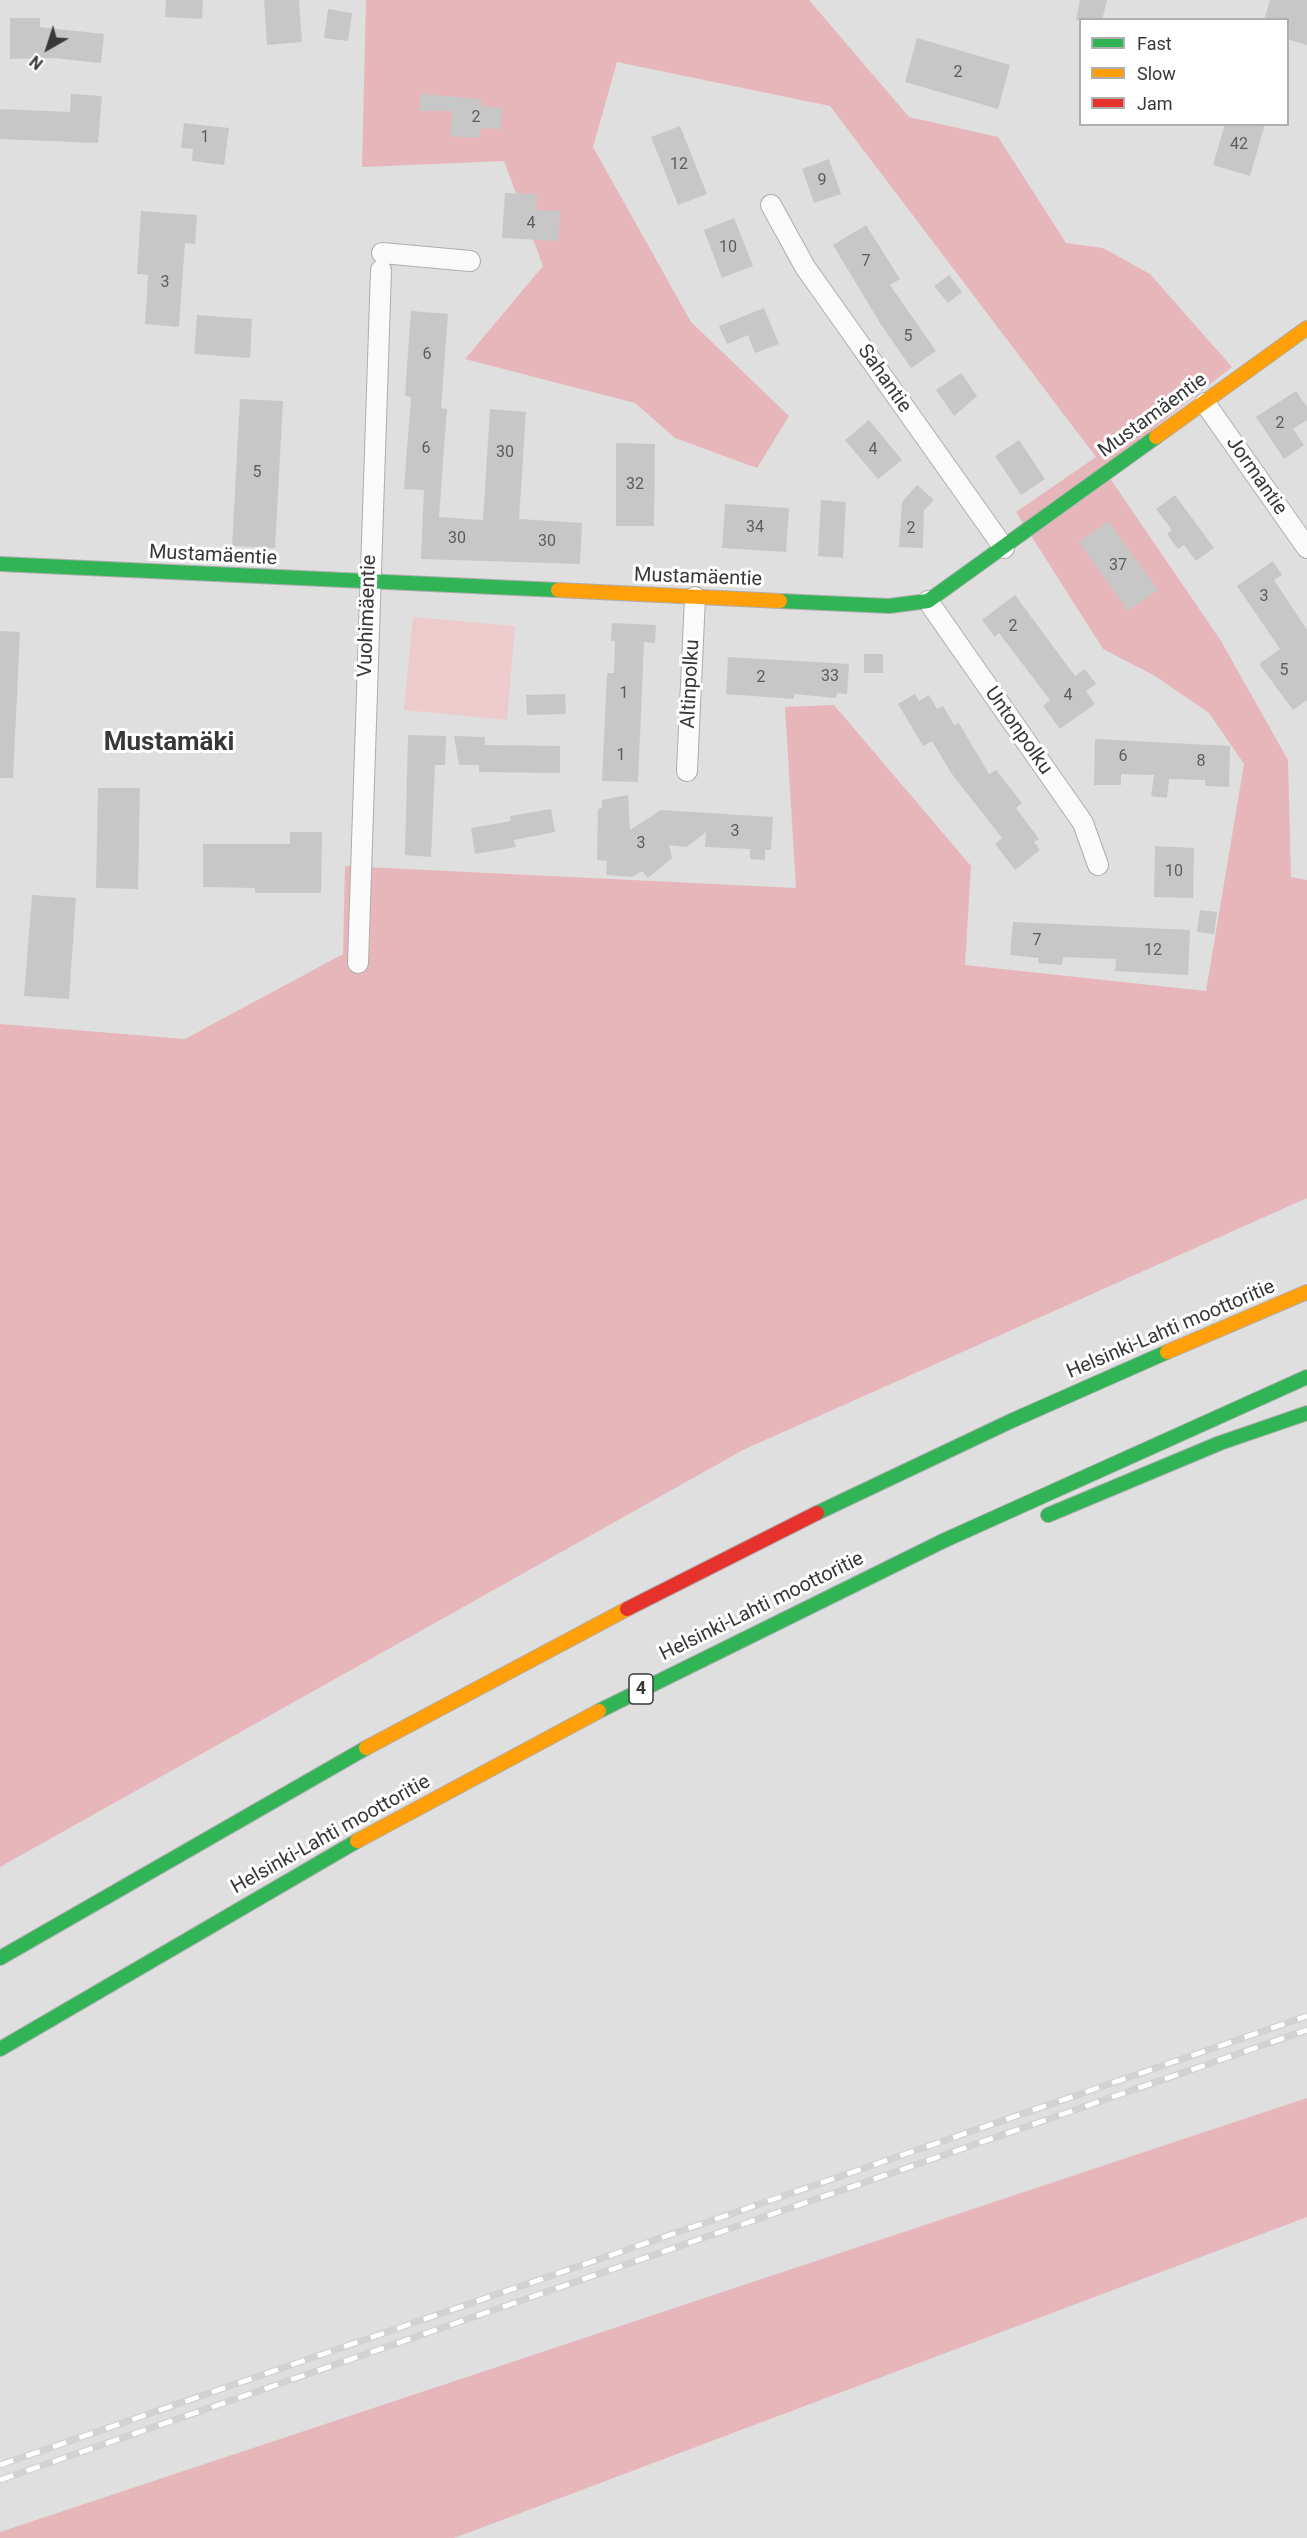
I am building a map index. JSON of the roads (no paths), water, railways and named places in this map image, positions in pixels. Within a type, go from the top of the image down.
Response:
[{"type":"main road","name":"Mustamäentie","points":[[0,564],[889,606],[928,601],[1307,328]]},
{"type":"main road","points":[[1109,1376],[1307,1278]]},
{"type":"main road","name":"Helsinki-Lahti moottoritie","points":[[0,1958],[97,1900],[537,1655],[806,1518],[1109,1376],[1307,1292]]},
{"type":"main road","name":"Helsinki-Lahti moottoritie","points":[[0,2049],[357,1842],[582,1719],[939,1542],[1147,1446],[1307,1377]]},
{"type":"main road","points":[[1029,1523],[1221,1443],[1307,1413]]},
{"type":"main road","points":[[939,1542],[996,1532]]},
{"type":"street","name":"Sahantie","points":[[771,204],[805,267],[1004,548]]},
{"type":"street","name":"Vuohimäentie","points":[[358,963],[381,262],[470,261]]},
{"type":"street","name":"Jormantie","points":[[1205,403],[1307,548]]},
{"type":"street","name":"Altinpolku","points":[[687,771],[695,597]]},
{"type":"street","name":"Untonpolku","points":[[928,601],[1083,823],[1098,865]]},
{"type":"railway","points":[[0,2465],[1307,2016]]},
{"type":"railway","points":[[0,2480],[1307,2030]]},
{"type":"district","name":"Mustamäki","points":[[169,743]]}]
